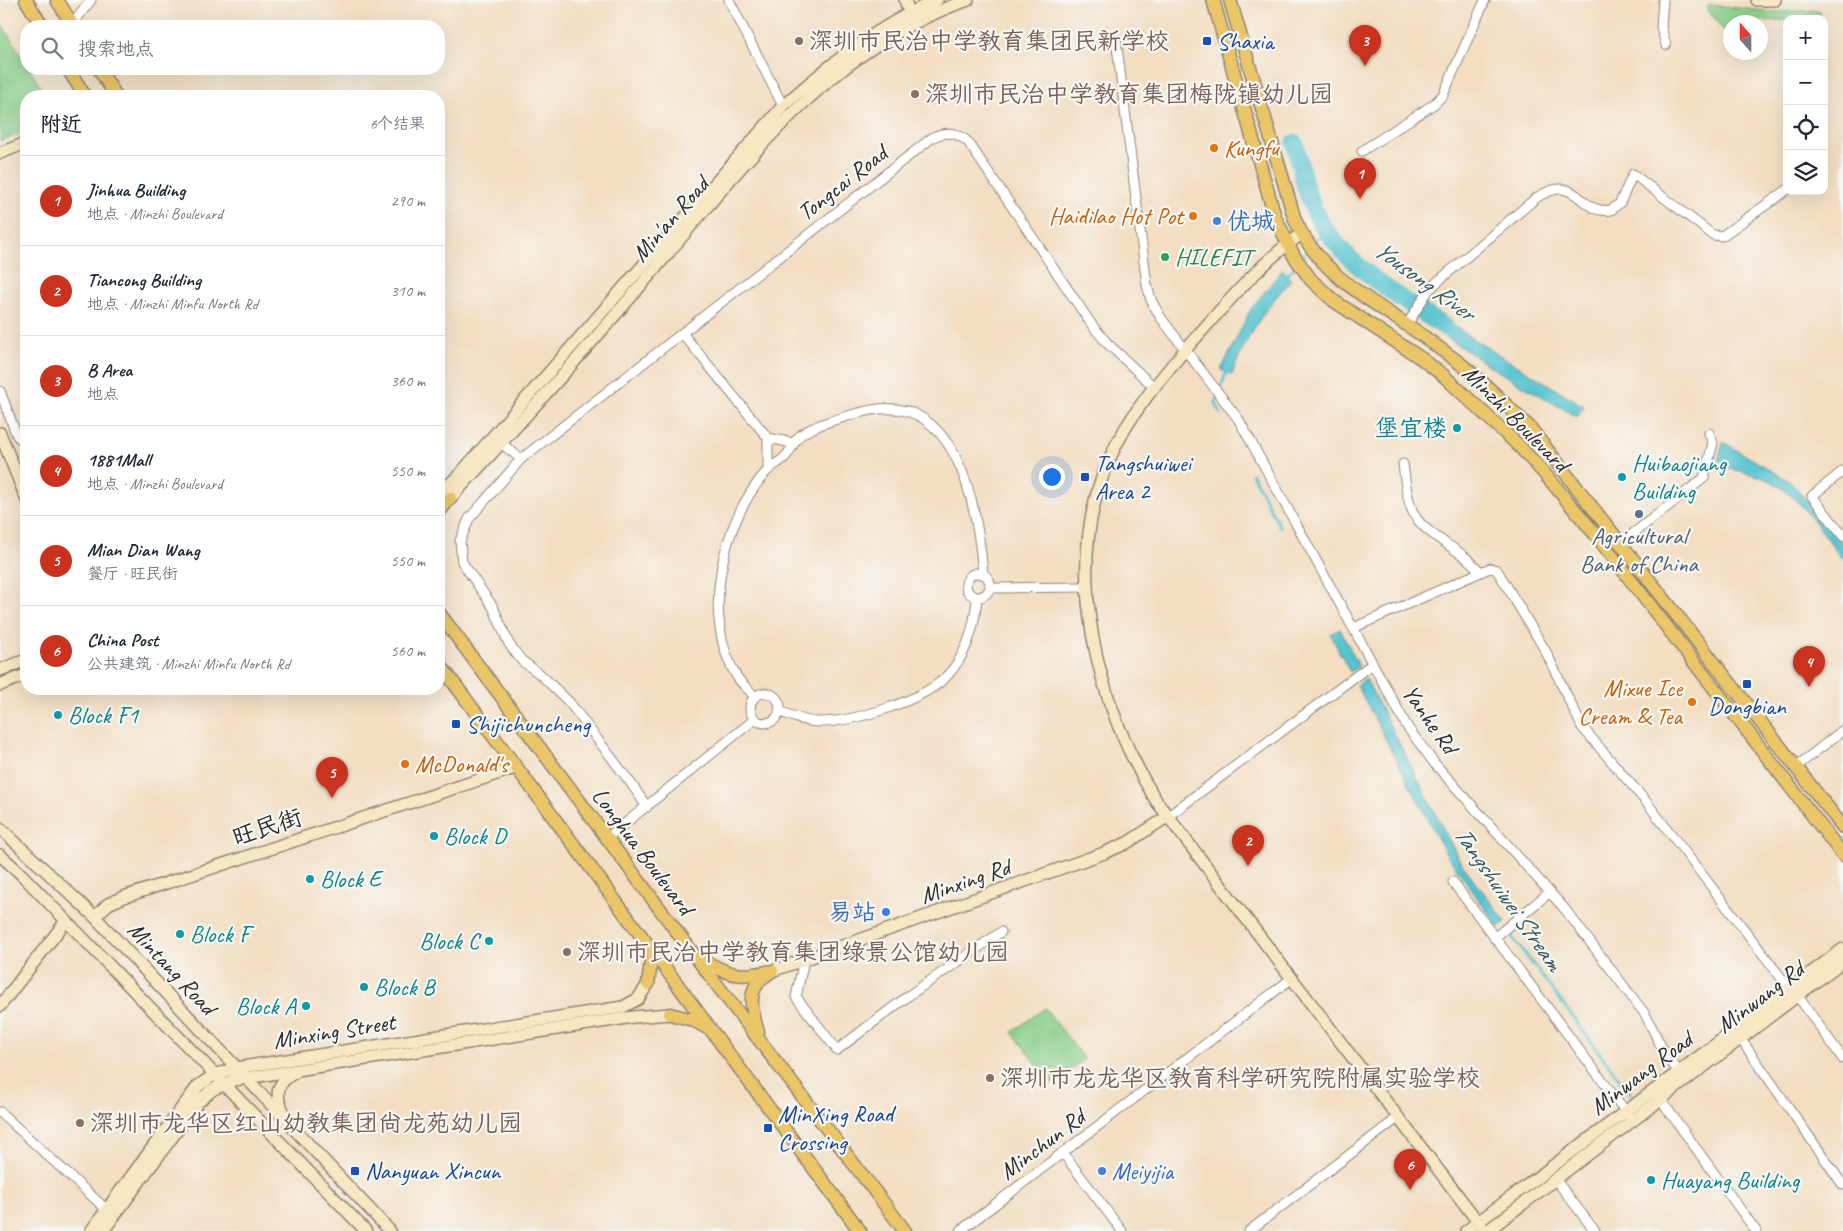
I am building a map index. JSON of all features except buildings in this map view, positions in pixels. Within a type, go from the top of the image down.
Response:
[{"type":"main road","points":[[26,0],[38,20]]},
{"type":"main road","points":[[58,0],[69,20]]},
{"type":"main road","name":"Minzhi Boulevard","points":[[1212,0],[1275,217],[1287,244],[1302,269],[1334,301],[1422,359],[1444,376],[1519,446],[1594,534],[1843,855]]},
{"type":"main road","name":"Minzhi Boulevard","points":[[1230,0],[1272,145],[1304,238],[1315,254],[1353,291],[1410,320],[1486,385],[1530,428],[1843,827]]},
{"type":"main road","points":[[72,75],[80,90]]},
{"type":"main road","points":[[103,75],[112,90]]},
{"type":"main road","name":"Longhua Boulevard","points":[[445,621],[695,956],[906,1231]]},
{"type":"main road","points":[[445,671],[515,768],[717,1035],[860,1231]]},
{"type":"main road","points":[[644,938],[650,955],[648,984]]},
{"type":"main road","points":[[695,956],[730,975],[754,975],[772,971]]},
{"type":"main road","points":[[761,1041],[751,1007],[752,996],[757,983],[772,971]]},
{"type":"main road","points":[[670,1014],[693,1020],[704,1025],[717,1035]]},
{"type":"street","points":[[76,20],[91,0]]},
{"type":"street","points":[[729,0],[783,106]]},
{"type":"street","points":[[905,0],[909,13]]},
{"type":"street","name":"Min'an Road","points":[[445,496],[465,468],[783,106],[852,49],[909,13],[937,0]]},
{"type":"street","name":"Min'an Road","points":[[445,496],[501,443],[560,379],[757,151],[809,96],[848,63],[896,34],[941,10],[968,0]]},
{"type":"street","points":[[1362,151],[1434,104],[1443,95],[1485,0]]},
{"type":"street","points":[[1663,0],[1660,27],[1666,45]]},
{"type":"street","points":[[1757,0],[1775,0]]},
{"type":"street","name":"Yanhe Rd","points":[[1116,39],[1147,285],[1151,300],[1161,318],[1227,404],[1248,437],[1353,628],[1370,666],[1419,744],[1550,892],[1644,1014],[1665,1054],[1681,1076]]},
{"type":"street","name":"Tongcai Road","points":[[647,808],[630,782],[569,702],[516,654],[503,634],[493,607],[462,562],[460,541],[469,519],[521,459],[933,137],[952,132],[961,135],[968,142],[1100,335],[1154,388]]},
{"type":"street","points":[[0,152],[20,145]]},
{"type":"street","points":[[1410,320],[1421,302],[1439,280],[1536,198],[1549,190],[1564,189],[1595,208],[1606,211],[1620,204],[1633,174],[1717,236],[1727,235],[1783,193]]},
{"type":"street","points":[[1304,238],[1287,244],[1261,266],[1186,350],[1142,403],[1109,458],[1101,480],[1091,525],[1087,563],[1088,587],[1098,666],[1113,716],[1134,764],[1167,817],[1484,1228]]},
{"type":"street","points":[[682,333],[768,438],[793,444]]},
{"type":"street","points":[[0,391],[20,438]]},
{"type":"street","points":[[755,697],[738,678],[728,658],[720,625],[718,583],[725,551],[747,497],[768,470],[786,457],[793,444],[801,435],[821,424],[864,411],[891,408],[909,411],[924,419],[939,432],[956,456],[961,470],[978,529],[983,574],[990,582],[990,588],[985,595],[977,597],[968,593],[965,583],[973,574],[983,574]]},
{"type":"street","points":[[1621,542],[1704,478],[1706,463],[1713,443],[1709,432]]},
{"type":"street","points":[[0,433],[20,483]]},
{"type":"street","points":[[768,438],[768,470]]},
{"type":"street","points":[[501,443],[521,459]]},
{"type":"street","points":[[1403,464],[1409,500],[1416,519],[1467,557],[1480,572]]},
{"type":"street","points":[[1843,471],[1812,496],[1843,536]]},
{"type":"street","points":[[1353,628],[1492,567],[1497,570],[1545,650],[1582,727],[1648,804],[1843,1059]]},
{"type":"street","points":[[990,588],[1088,587]]},
{"type":"street","points":[[779,711],[799,719],[816,722],[842,720],[901,703],[932,688],[946,677],[964,652],[976,622],[977,597]]},
{"type":"street","points":[[0,670],[20,662]]},
{"type":"street","points":[[1167,817],[1370,666]]},
{"type":"street","points":[[0,685],[20,677]]},
{"type":"street","points":[[761,693],[769,694],[778,701],[779,711],[771,721],[762,722],[755,719],[750,706],[755,697],[761,693]]},
{"type":"street","points":[[607,838],[647,808],[755,719]]},
{"type":"street","points":[[1796,767],[1843,730]]},
{"type":"street","name":"旺民街","points":[[95,917],[108,904],[124,896],[515,768]]},
{"type":"street","name":"Minxing Rd","points":[[772,971],[1104,854],[1127,843],[1167,817]]},
{"type":"street","name":"Mintang Road","points":[[0,828],[95,917],[390,1231]]},
{"type":"street","name":"Mintang Road","points":[[0,855],[66,920],[366,1231]]},
{"type":"street","points":[[1454,882],[1498,935],[1629,1116]]},
{"type":"street","points":[[1498,935],[1550,892]]},
{"type":"street","points":[[0,1006],[66,920]]},
{"type":"street","points":[[804,960],[796,997],[837,1050],[908,996],[1001,932]]},
{"type":"street","name":"Minwang Road","points":[[1681,1076],[1793,992],[1843,949]]},
{"type":"street","name":"Minwang Rd","points":[[1484,1228],[1555,1179],[1629,1116],[1681,1076],[1740,1038],[1793,992],[1843,961]]},
{"type":"street","name":"Minchun Rd","points":[[960,1231],[1291,979]]},
{"type":"street","name":"Minxing Street","points":[[91,1231],[198,1086],[219,1079],[236,1068],[623,1007],[638,999],[648,984]]},
{"type":"street","name":"Minxing Street","points":[[103,1231],[198,1102],[219,1079],[246,1078],[306,1067],[624,1019],[670,1014]]},
{"type":"street","points":[[1740,1038],[1843,1185]]},
{"type":"street","points":[[288,1121],[278,1099],[277,1088],[285,1078],[306,1067]]},
{"type":"street","points":[[1657,1094],[1756,1231]]},
{"type":"street","points":[[0,1112],[107,1210]]},
{"type":"street","name":"Minwang Road","points":[[1466,1231],[1484,1228],[1629,1116]]},
{"type":"street","points":[[1249,1231],[1399,1117]]},
{"type":"street","points":[[1062,1153],[1122,1231]]},
{"type":"street","points":[[1555,1179],[1595,1231]]},
{"type":"green space","points":[[1709,5],[1776,12],[1819,10],[1820,15],[1783,15],[1783,20],[1768,21],[1768,15],[1723,15],[1723,30],[1706,8]]},
{"type":"green space","points":[[0,21],[20,53],[20,75],[34,75],[42,90],[20,90],[20,133],[0,141]]},
{"type":"green space","points":[[1045,1008],[1084,1059],[1052,1084],[1012,1032]]},
{"type":"water","points":[[1301,141],[1315,189],[1302,194],[1290,145]]},
{"type":"water","points":[[1322,208],[1335,234],[1350,248],[1341,258],[1326,240],[1309,213]]},
{"type":"water","points":[[1363,260],[1388,283],[1412,300],[1404,308],[1354,269]]},
{"type":"water","points":[[1283,269],[1291,280],[1257,324],[1243,348],[1232,375],[1221,370],[1251,309]]},
{"type":"water","points":[[1435,312],[1473,339],[1584,406],[1577,417],[1494,369],[1422,321],[1428,313]]},
{"type":"water","points":[[1723,442],[1791,482],[1843,544],[1843,560],[1804,509],[1776,484],[1747,473],[1717,465]]},
{"type":"water","points":[[1340,629],[1359,666],[1350,672],[1330,634]]},
{"type":"water","points":[[1366,679],[1460,861],[1506,922],[1498,927],[1445,852],[1357,685]]},
{"type":"waterway","name":"Yousong River","points":[[1295,143],[1309,199],[1328,233],[1342,250],[1374,279],[1446,328]]},
{"type":"waterway","name":"Tangshuiwei Stream","points":[[1313,243],[1324,231]]},
{"type":"waterway","name":"Tangshuiwei Stream","points":[[1301,259],[1309,248]]},
{"type":"waterway","name":"Tangshuiwei Stream","points":[[1286,276],[1297,264]]},
{"type":"waterway","name":"Tangshuiwei Stream","points":[[1221,414],[1216,403],[1227,370]]},
{"type":"waterway","name":"Tangshuiwei Stream","points":[[1252,474],[1280,527]]},
{"type":"waterway","name":"Tangshuiwei Stream","points":[[1507,930],[1630,1093]]},
{"type":"place","name":"深圳市民治中学教育集团民新学校","points":[[799,41]]},
{"type":"place","name":"Shaxia","points":[[1207,41]]},
{"type":"place","name":"B Area","points":[[1365,66]]},
{"type":"place","name":"深圳市民治中学教育集团梅陇镇幼儿园","points":[[915,94]]},
{"type":"place","name":"Kungfu","points":[[1214,148]]},
{"type":"place","name":"Jinhua Building","points":[[1360,199]]},
{"type":"place","name":"Haidilao Hot Pot","points":[[1193,216]]},
{"type":"place","name":"优城","points":[[1217,221]]},
{"type":"place","name":"HILEFIT","points":[[1165,257]]},
{"type":"place","name":"堡宜楼","points":[[1457,428]]},
{"type":"place","name":"Tangshuiwei Area 2","points":[[1085,477]]},
{"type":"place","name":"Huibaojiang Building","points":[[1622,477]]},
{"type":"place","name":"Agricultural Bank of China","points":[[1639,514]]},
{"type":"place","name":"Dongbian","points":[[1747,684]]},
{"type":"place","name":"1881Mall","points":[[1809,687]]},
{"type":"place","name":"Mixue Ice Cream & Tea","points":[[1692,702]]},
{"type":"place","name":"Block F1","points":[[58,715]]},
{"type":"place","name":"Shijichuncheng","points":[[456,724]]},
{"type":"place","name":"McDonald's","points":[[405,764]]},
{"type":"place","name":"Mian Dian Wang","points":[[332,798]]},
{"type":"place","name":"Block D","points":[[434,836]]},
{"type":"place","name":"Tiancong Building","points":[[1248,866]]},
{"type":"place","name":"Block E","points":[[310,879]]},
{"type":"place","name":"易站","points":[[886,912]]},
{"type":"place","name":"Block F","points":[[180,934]]},
{"type":"place","name":"Block C","points":[[489,941]]},
{"type":"place","name":"深圳市民治中学教育集团绿景公馆幼儿园","points":[[567,952]]},
{"type":"place","name":"Block B","points":[[364,987]]},
{"type":"place","name":"Block A","points":[[306,1006]]},
{"type":"place","name":"深圳市龙龙华区教育科学研究院附属实验学校","points":[[990,1078]]},
{"type":"place","name":"深圳市龙华区红山幼教集团尚龙苑幼儿园","points":[[80,1123]]},
{"type":"place","name":"MinXing Road Crossing","points":[[768,1128]]},
{"type":"place","name":"Nanyuan Xincun","points":[[355,1171]]},
{"type":"place","name":"Meiyijia","points":[[1102,1171]]},
{"type":"place","name":"Huayang Building","points":[[1651,1180]]},
{"type":"place","name":"China Post","points":[[1410,1190]]}]
